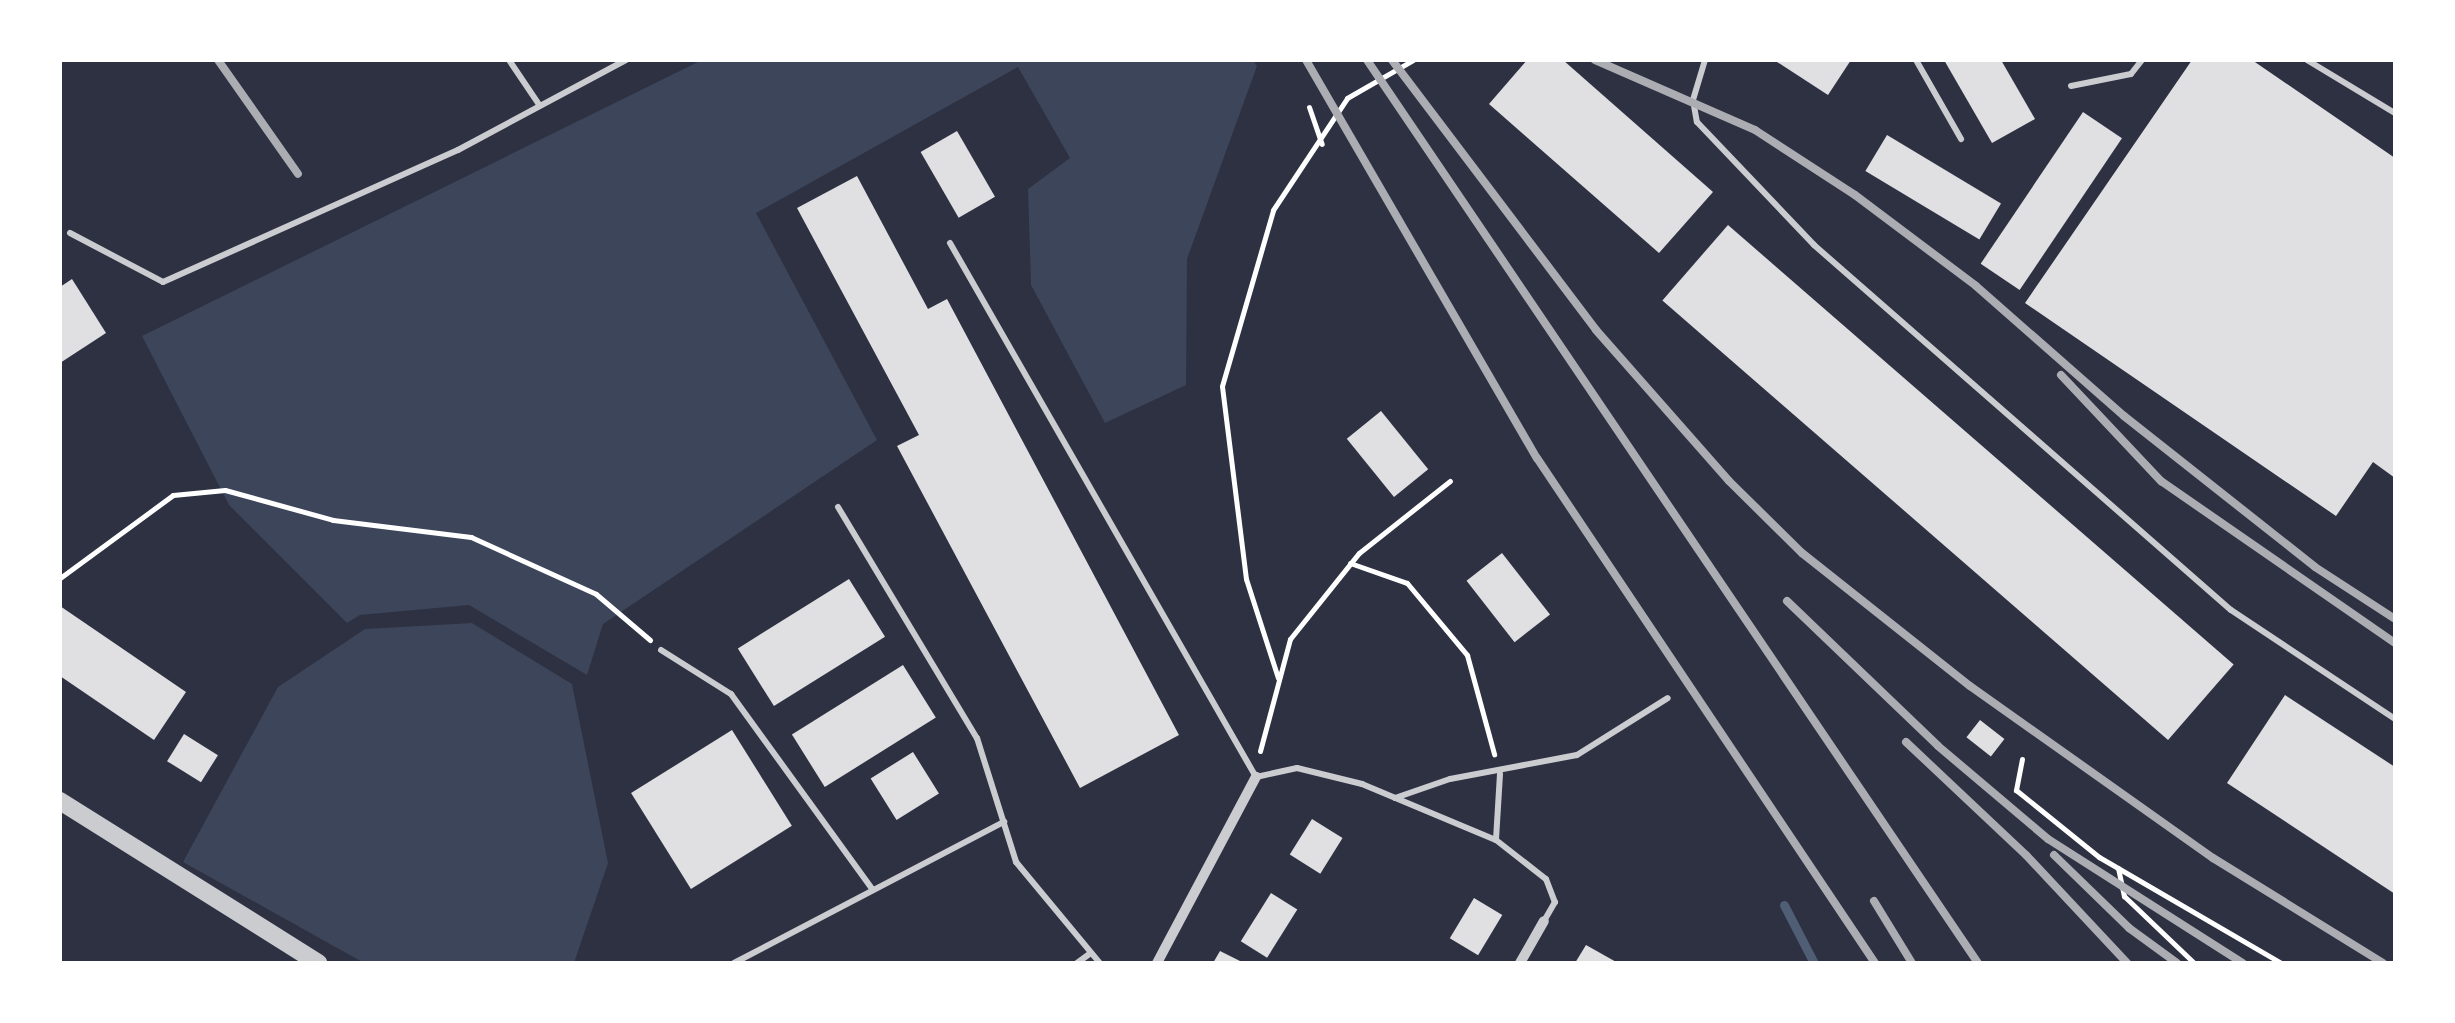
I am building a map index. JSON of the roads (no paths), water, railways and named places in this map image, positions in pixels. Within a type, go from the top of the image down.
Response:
[{"type":"street","points":[[1157,963],[1256,777]]},
{"type":"street","points":[[60,801],[308,960]]},
{"type":"street","points":[[1520,963],[1544,921]]},
{"type":"lane","points":[[509,60],[540,106]]},
{"type":"lane","points":[[70,234],[162,282],[458,150],[626,60]]},
{"type":"lane","points":[[1706,60],[1693,100],[1697,122],[1814,244],[2231,610],[2395,720]]},
{"type":"lane","points":[[1916,60],[1961,140]]},
{"type":"lane","points":[[2071,86],[2131,74],[2142,60]]},
{"type":"lane","points":[[2306,60],[2395,113]]},
{"type":"lane","points":[[950,244],[1256,777],[1297,768],[1394,798],[1496,840],[1546,879],[1556,902],[1544,921]]},
{"type":"lane","points":[[838,507],[977,738],[1016,862],[1100,963]]},
{"type":"lane","points":[[661,650],[731,694],[874,890]]},
{"type":"lane","points":[[1394,798],[1450,779],[1500,774],[1578,755],[1668,698]]},
{"type":"lane","points":[[1496,840],[1500,774]]},
{"type":"lane","points":[[734,963],[1004,822]]},
{"type":"lane","points":[[1077,963],[1091,953]]},
{"type":"waterway","points":[[1784,905],[1814,963]]},
{"type":"railway","points":[[218,60],[298,174]]},
{"type":"railway","points":[[1306,60],[1537,458],[1875,963]]},
{"type":"railway","points":[[1367,60],[1978,963]]},
{"type":"railway","points":[[1392,60],[1596,330],[1729,481],[1802,553],[1970,686],[2213,858],[2383,963]]},
{"type":"railway","points":[[1595,60],[1755,130],[1855,195],[1976,286],[2124,416],[2315,567],[2395,619]]},
{"type":"railway","points":[[2061,375],[2161,481],[2395,643]]},
{"type":"railway","points":[[1787,601],[1938,746],[2048,839],[2243,963]]},
{"type":"railway","points":[[1906,742],[2026,855],[2127,963]]},
{"type":"railway","points":[[2054,855],[2129,928],[2177,963]]},
{"type":"railway","points":[[1874,901],[1912,963]]}]
